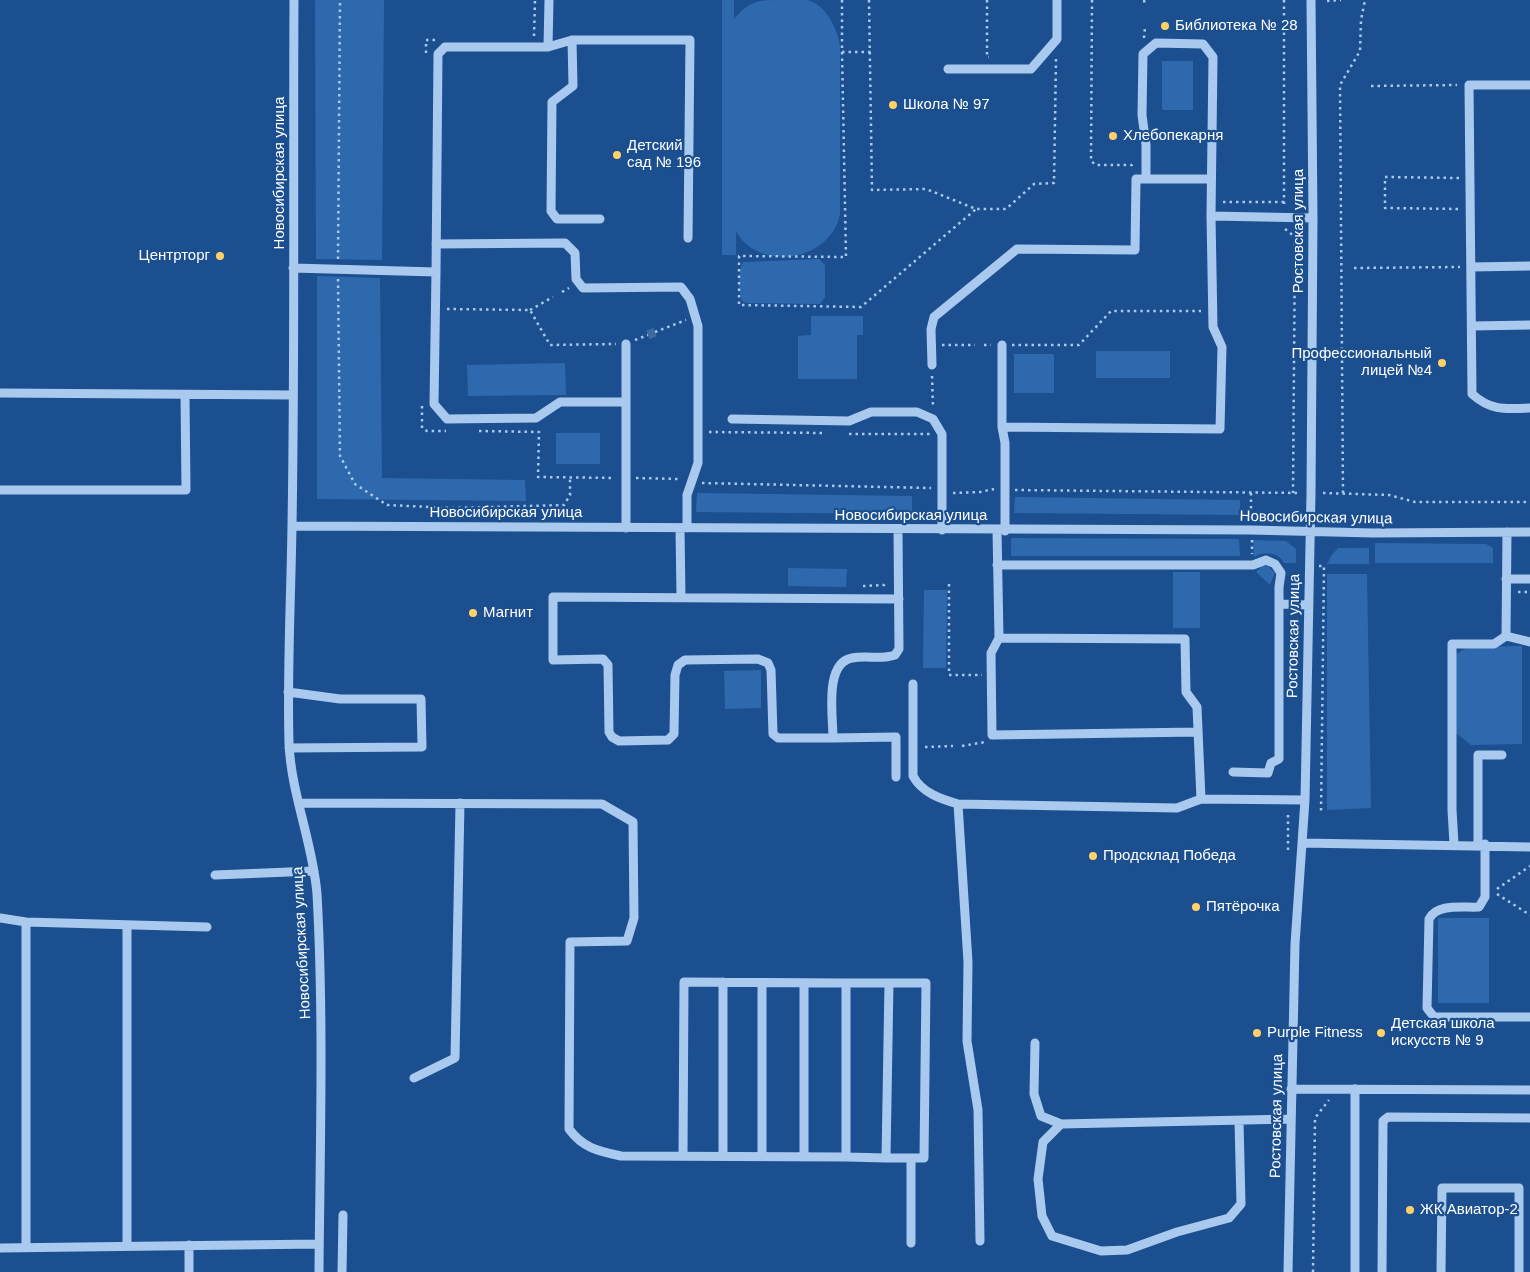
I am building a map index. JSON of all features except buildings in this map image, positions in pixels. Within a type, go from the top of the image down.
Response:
[{"type":"street","name":"Новосибирская улица","points":[[294,0],[293,395],[288,692],[289,748],[299,803],[308,837],[316,892],[321,1059],[319,1272]]},
{"type":"street","points":[[548,47],[549,0]]},
{"type":"street","points":[[948,69],[1032,69],[1057,39],[1057,0]]},
{"type":"street","name":"Ростовская улица","points":[[1288,1272],[1296,944],[1306,800],[1313,218],[1311,0]]},
{"type":"street","points":[[572,40],[573,86],[552,102],[551,211],[557,219],[600,219]]},
{"type":"street","points":[[625,402],[560,402],[536,418],[447,419],[434,404],[438,54],[445,47],[548,47],[572,40],[690,40],[688,238]]},
{"type":"street","points":[[1002,427],[1220,429],[1222,347],[1213,327],[1211,180],[1213,57],[1203,44],[1156,44],[1143,54],[1142,114],[1146,145],[1146,179]]},
{"type":"street","points":[[1530,85],[1469,85],[1472,394],[1483,404],[1500,409],[1530,408]]},
{"type":"street","points":[[932,365],[931,329],[934,317],[1017,249],[1135,250],[1136,178],[1211,180]]},
{"type":"street","points":[[1211,216],[1313,218]]},
{"type":"street","points":[[436,244],[565,244],[575,253],[576,279],[583,288],[681,287],[690,299],[698,326],[698,463],[687,495],[683,528],[681,597]]},
{"type":"street","points":[[1472,267],[1530,266]]},
{"type":"street","points":[[293,268],[436,272]]},
{"type":"street","points":[[1472,326],[1530,325]]},
{"type":"street","points":[[626,344],[626,528]]},
{"type":"street","points":[[1002,346],[1002,427],[1005,443],[1001,530],[997,564],[999,638],[992,653],[992,735],[1198,732]]},
{"type":"street","points":[[0,393],[293,395]]},
{"type":"street","points":[[0,490],[186,490],[185,394]]},
{"type":"street","points":[[732,419],[849,420],[871,412],[917,412],[933,419],[942,434],[942,530]]},
{"type":"street","name":"Новосибирская улица","points":[[292,526],[1530,532]]},
{"type":"street","points":[[833,738],[834,674],[840,662],[852,658],[895,656],[899,649],[898,530]]},
{"type":"street","points":[[1506,636],[1507,532]]},
{"type":"street","points":[[997,564],[1252,566],[1269,560],[1278,566],[1281,573],[1279,604],[1279,759],[1272,763],[1268,773],[1233,772]]},
{"type":"street","points":[[1506,579],[1530,579]]},
{"type":"street","points":[[896,777],[896,737],[778,738],[773,734],[771,670],[768,663],[758,660],[685,660],[678,665],[675,675],[674,734],[668,740],[619,741],[608,732],[608,665],[603,659],[553,660],[553,597],[899,599]]},
{"type":"street","points":[[1279,604],[1308,605]]},
{"type":"street","points":[[1454,844],[1452,810],[1452,644],[1494,644],[1506,636],[1530,642]]},
{"type":"street","points":[[999,638],[1185,639],[1186,692],[1197,707],[1201,798]]},
{"type":"street","points":[[912,684],[913,776],[917,784],[939,798],[958,804],[1177,808],[1201,798],[1306,800]]},
{"type":"street","points":[[288,692],[340,699],[421,699],[422,747],[289,748]]},
{"type":"street","points":[[1502,755],[1478,755],[1485,897],[1483,904],[1479,907],[1440,908],[1432,912],[1428,919],[1427,1008],[1434,1017],[1530,1017]]},
{"type":"street","points":[[299,803],[460,802],[602,804],[633,822],[634,918],[627,941],[570,942],[568,1129],[577,1140],[595,1150],[621,1156],[924,1158],[926,983],[684,982],[683,1156]]},
{"type":"street","points":[[414,1078],[456,1058],[460,802]]},
{"type":"street","points":[[958,804],[968,962],[967,1041],[978,1110],[980,1241]]},
{"type":"street","points":[[1302,843],[1530,846]]},
{"type":"street","points":[[215,875],[314,870]]},
{"type":"street","points":[[0,918],[26,922],[207,926]]},
{"type":"street","points":[[26,922],[26,1247]]},
{"type":"street","points":[[127,925],[127,1245]]},
{"type":"street","points":[[722,1156],[723,982]]},
{"type":"street","points":[[762,983],[762,1156]]},
{"type":"street","points":[[804,983],[804,1157]]},
{"type":"street","points":[[846,983],[846,1157]]},
{"type":"street","points":[[886,1158],[889,983]]},
{"type":"street","points":[[1035,1043],[1034,1094],[1041,1116],[1061,1124],[1291,1119]]},
{"type":"street","points":[[1291,1089],[1530,1090]]},
{"type":"street","points":[[1355,1089],[1355,1272]]},
{"type":"street","points":[[1382,1272],[1383,1121],[1388,1117],[1530,1118]]},
{"type":"street","points":[[1061,1124],[1043,1142],[1038,1179],[1042,1216],[1052,1236],[1101,1251],[1127,1250],[1177,1232],[1229,1218],[1241,1204],[1239,1121]]},
{"type":"street","points":[[911,1158],[911,1243]]},
{"type":"street","points":[[1441,1272],[1442,1188],[1519,1188],[1519,1272]]},
{"type":"street","points":[[342,1272],[343,1215]]},
{"type":"street","points":[[0,1248],[319,1244]]},
{"type":"street","points":[[189,1245],[189,1272]]},
{"type":"path","points":[[340,0],[338,269],[338,438],[340,456],[355,484],[387,505],[492,508],[564,505],[570,495],[570,478]]},
{"type":"path","points":[[530,40],[535,35],[536,0]]},
{"type":"path","points":[[842,0],[846,257],[739,256],[739,305],[861,307],[976,210]]},
{"type":"path","points":[[869,0],[872,190],[926,189],[976,210],[1006,209],[1034,184],[1054,183],[1056,58],[1041,58]]},
{"type":"path","points":[[987,0],[987,57],[996,57]]},
{"type":"path","points":[[1092,0],[1091,161],[1096,165],[1132,165],[1136,161],[1136,154]]},
{"type":"path","points":[[1144,0],[1145,6]]},
{"type":"path","points":[[1284,0],[1284,218],[1285,231],[1292,233],[1295,237],[1293,494]]},
{"type":"path","points":[[1327,1],[1341,0]]},
{"type":"path","points":[[1343,494],[1340,86],[1360,51],[1361,20],[1365,0]]},
{"type":"path","points":[[426,59],[426,40],[435,40]]},
{"type":"path","points":[[1139,40],[1149,40]]},
{"type":"path","points":[[842,52],[871,52]]},
{"type":"path","points":[[1371,86],[1469,85]]},
{"type":"path","points":[[1471,178],[1385,177],[1385,208],[1471,209]]},
{"type":"path","points":[[1220,199],[1224,202],[1284,202]]},
{"type":"path","points":[[1354,268],[1472,267]]},
{"type":"path","points":[[435,309],[530,310],[553,297]]},
{"type":"path","points":[[530,310],[550,345],[626,344]]},
{"type":"path","points":[[1002,346],[1079,346],[1111,312],[1213,311]]},
{"type":"path","points":[[655,332],[695,316]]},
{"type":"path","points":[[932,344],[975,345]]},
{"type":"path","points":[[932,365],[933,419]]},
{"type":"path","points":[[422,399],[422,428],[427,431],[455,431]]},
{"type":"path","points":[[473,432],[539,432],[538,477],[693,479],[704,484],[929,487],[936,483]]},
{"type":"path","points":[[703,432],[829,434]]},
{"type":"path","points":[[849,434],[936,434]]},
{"type":"path","points":[[704,475],[704,484]]},
{"type":"path","points":[[980,492],[994,489]]},
{"type":"path","points":[[1010,490],[1388,495],[1415,502],[1530,502]]},
{"type":"path","points":[[1321,813],[1324,566]]},
{"type":"path","points":[[857,586],[884,585],[889,580]]},
{"type":"path","points":[[949,584],[949,675],[986,675]]},
{"type":"path","points":[[962,746],[987,742]]},
{"type":"path","points":[[913,747],[953,746]]},
{"type":"path","points":[[1285,809],[1288,812],[1288,850]]},
{"type":"path","points":[[1530,866],[1493,892],[1530,915]]},
{"type":"path","points":[[1314,1272],[1315,1118],[1336,1089]]},
{"type":"shaded area","points":[[315,0],[384,0],[382,260],[316,259]]},
{"type":"shaded area","points":[[722,0],[734,0],[734,19],[745,8],[755,2],[767,0],[806,0],[813,2],[829,17],[840,45],[840,214],[834,230],[823,242],[809,251],[793,256],[761,253],[747,244],[736,231],[736,255],[722,255]]},
{"type":"shaded area","points":[[1162,61],[1193,61],[1193,110],[1162,110]]},
{"type":"shaded area","points":[[819,259],[825,265],[825,297],[820,304],[747,303],[742,301],[739,281],[743,262]]},
{"type":"shaded area","points":[[317,276],[380,278],[382,478],[525,480],[526,501],[317,499]]},
{"type":"shaded area","points":[[811,316],[863,316],[863,335],[857,335],[857,379],[798,379],[798,336],[811,335]]},
{"type":"shaded area","points":[[1096,351],[1170,351],[1170,378],[1096,378]]},
{"type":"shaded area","points":[[1014,354],[1054,354],[1054,393],[1014,393]]},
{"type":"shaded area","points":[[565,363],[566,395],[468,396],[467,365]]},
{"type":"shaded area","points":[[556,433],[600,433],[600,464],[556,464]]},
{"type":"shaded area","points":[[697,493],[912,496],[912,514],[696,512]]},
{"type":"shaded area","points":[[1015,497],[1240,500],[1240,515],[1014,513]]},
{"type":"shaded area","points":[[1011,538],[1239,539],[1240,556],[1011,556]]},
{"type":"shaded area","points":[[1253,540],[1286,541],[1296,549],[1296,563],[1284,563],[1275,555],[1266,553],[1254,557]]},
{"type":"shaded area","points":[[1375,543],[1486,544],[1493,548],[1493,563],[1375,563]]},
{"type":"shaded area","points":[[1338,548],[1369,548],[1369,564],[1327,564]]},
{"type":"shaded area","points":[[1267,565],[1275,573],[1270,585],[1256,572],[1262,566]]},
{"type":"shaded area","points":[[788,568],[847,569],[846,587],[788,586]]},
{"type":"shaded area","points":[[1173,572],[1200,572],[1200,628],[1173,628]]},
{"type":"shaded area","points":[[1327,574],[1367,574],[1371,808],[1327,810]]},
{"type":"shaded area","points":[[924,590],[947,590],[946,668],[923,668]]},
{"type":"shaded area","points":[[1522,646],[1522,744],[1471,745],[1455,732],[1456,654],[1468,647]]},
{"type":"shaded area","points":[[761,670],[761,708],[725,709],[724,671]]},
{"type":"shaded area","points":[[1438,918],[1489,918],[1489,1003],[1438,1003]]},
{"type":"tunnel","points":[[648,335],[655,332]]},
{"type":"place","name":"Библиотека № 28","points":[[1165,26]]},
{"type":"place","name":"Школа № 97","points":[[893,105]]},
{"type":"place","name":"Хлебопекарня","points":[[1113,136]]},
{"type":"place","name":"Детский сад № 196","points":[[617,155]]},
{"type":"place","name":"Центрторг","points":[[220,256]]},
{"type":"place","name":"Профессиональный лицей №4","points":[[1442,363]]},
{"type":"place","name":"Магнит","points":[[473,613]]},
{"type":"place","name":"Продсклад Победа","points":[[1093,856]]},
{"type":"place","name":"Пятёрочка","points":[[1196,907]]},
{"type":"place","name":"Purple Fitness","points":[[1257,1033]]},
{"type":"place","name":"Детская школа искусств № 9","points":[[1381,1033]]},
{"type":"place","name":"ЖК Авиатор-2","points":[[1410,1210]]}]
